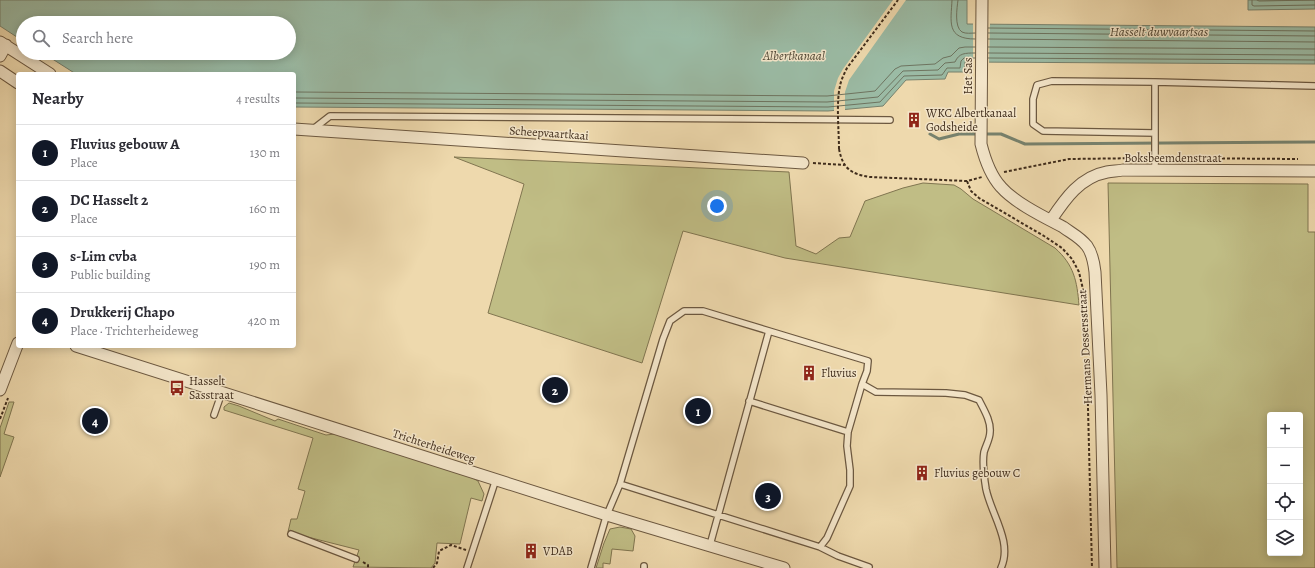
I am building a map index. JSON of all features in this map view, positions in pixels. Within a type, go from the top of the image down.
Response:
[{"type":"street","name":"Het Sas","points":[[982,0],[981,144],[992,174]]},
{"type":"street","points":[[0,56],[3,44],[16,52]]},
{"type":"street","points":[[28,60],[47,72]]},
{"type":"street","points":[[0,71],[16,82]]},
{"type":"street","name":"Scheepvaartkaai","points":[[296,129],[802,163]]},
{"type":"street","name":"Boksbeemdenstraat","points":[[1051,220],[1076,187],[1092,177],[1106,172],[1123,170],[1315,171]]},
{"type":"street","name":"Hermans Dessersstraat","points":[[992,174],[1002,188],[1016,199],[1078,236],[1087,246],[1093,259],[1101,395],[1105,568]]},
{"type":"street","points":[[0,390],[16,348]]},
{"type":"street","name":"Trichterheideweg","points":[[82,348],[607,515],[784,568]]},
{"type":"lane","points":[[1155,133],[1043,131],[1033,124],[1033,99],[1037,86],[1052,81],[1315,86]]},
{"type":"lane","points":[[1155,82],[1155,171]]},
{"type":"lane","points":[[312,130],[330,116],[890,120]]},
{"type":"lane","points":[[591,568],[607,515],[620,484],[663,339],[670,321],[684,312],[703,311],[868,361],[867,371],[848,432],[847,446],[850,486],[830,532],[820,547]]},
{"type":"lane","points":[[710,545],[769,331]]},
{"type":"lane","points":[[862,384],[876,392],[946,393],[965,395],[979,400],[988,418],[990,431],[984,453],[983,471],[986,490],[1002,534],[1005,548],[1004,563],[1001,568]]},
{"type":"lane","points":[[214,415],[222,392]]},
{"type":"lane","points":[[749,401],[848,432]]},
{"type":"lane","points":[[467,568],[496,480]]},
{"type":"lane","points":[[620,484],[820,547],[838,556],[871,568]]},
{"type":"lane","points":[[291,534],[356,558]]},
{"type":"path","points":[[898,0],[847,68],[840,86],[839,149],[844,165],[857,175],[870,177],[967,181],[992,174]]},
{"type":"path","points":[[802,163],[844,165]]},
{"type":"path","points":[[967,181],[972,191],[979,198],[1062,248],[1072,259],[1079,272],[1083,284],[1085,303]]},
{"type":"path","points":[[1086,327],[1092,568]]},
{"type":"path","points":[[433,568],[437,563],[439,551],[451,545],[460,548]]},
{"type":"shaded area","points":[[454,157],[789,172],[796,246],[816,254],[839,238],[850,237],[865,201],[923,183],[954,185],[973,199],[1055,248],[1070,267],[1076,281],[1079,305],[785,258],[683,231],[642,363],[488,313],[524,184]]},
{"type":"shaded area","points":[[1108,183],[1308,184],[1308,232],[1315,232],[1315,568],[1117,568]]},
{"type":"shaded area","points":[[9,402],[14,402],[4,434],[14,437],[0,477],[0,428]]},
{"type":"shaded area","points":[[229,403],[275,421],[278,419],[326,435],[335,434],[463,473],[478,481],[484,494],[482,501],[471,498],[460,544],[437,543],[435,563],[431,568],[353,567],[359,550],[288,532],[291,519],[297,519],[305,491],[298,489],[313,438],[224,410],[224,407]]},
{"type":"shaded area","points":[[620,527],[631,529],[635,536],[633,551],[612,549],[610,564],[603,563],[603,568],[596,568],[610,529]]},
{"type":"water","name":"Albertkanaal","points":[[0,0],[967,0],[967,24],[1315,27],[1315,64],[965,62],[964,72],[948,72],[945,79],[906,80],[883,106],[828,111],[296,107],[296,72],[73,72],[54,60],[296,60],[296,16],[16,16],[16,36],[0,26]]},
{"type":"water","points":[[1248,0],[1315,0],[1315,9],[1248,10]]},
{"type":"pier","points":[[893,0],[906,0],[849,80],[845,92],[845,111],[834,113],[834,91],[838,78]]},
{"type":"pier","points":[[973,22],[990,22],[989,64],[973,64]]},
{"type":"waterway","points":[[930,134],[939,139],[959,134],[1001,134],[1025,144],[1315,142]]},
{"type":"place","name":"WKC Albertkanaal Godsheide","points":[[914,120]]},
{"type":"place","name":"Fluvius","points":[[809,373]]},
{"type":"place","name":"Hasselt Sasstraat","points":[[177,388]]},
{"type":"place","name":"DC Hasselt 2","points":[[555,390]]},
{"type":"place","name":"Fluvius gebouw A","points":[[698,411]]},
{"type":"place","name":"Drukkerij Chapo","points":[[95,421]]},
{"type":"place","name":"Fluvius gebouw C","points":[[922,473]]},
{"type":"place","name":"s-Lim cvba","points":[[768,496]]},
{"type":"place","name":"VDAB","points":[[531,551]]},
{"type":"water label","name":"Hasselt duwvaartsas","points":[[1159,31]]}]
